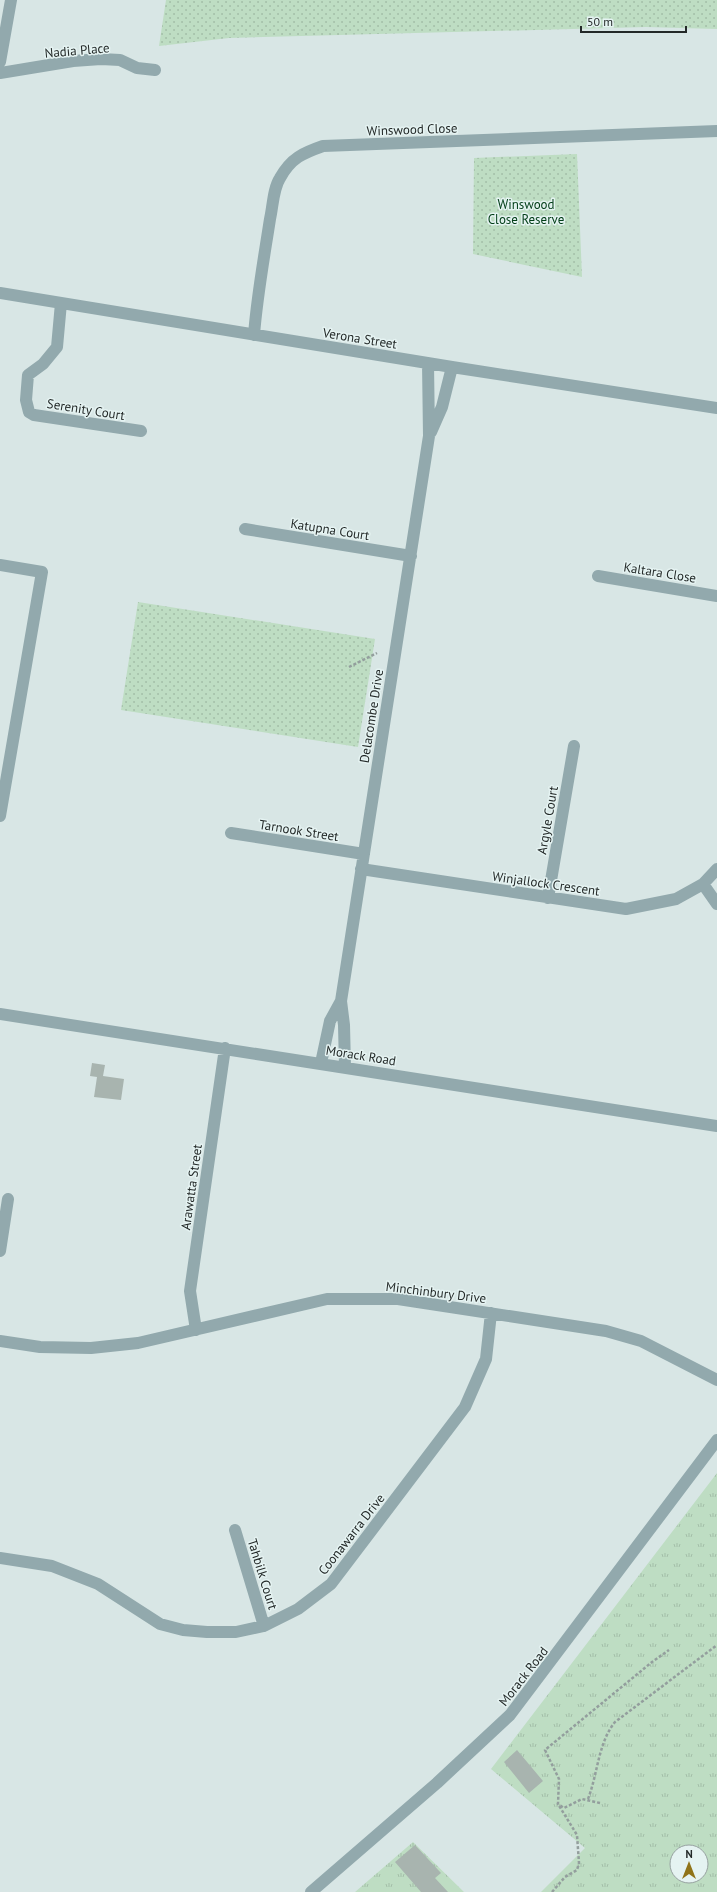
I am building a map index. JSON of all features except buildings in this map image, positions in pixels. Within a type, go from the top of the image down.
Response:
[{"type":"street","points":[[0,62],[11,0]]},
{"type":"street","name":"Nadia Place","points":[[0,73],[73,61],[101,59],[120,60],[137,68],[155,70]]},
{"type":"street","name":"Winswood Close","points":[[254,335],[263,259],[279,178],[289,164],[303,153],[323,146],[717,131]]},
{"type":"street","name":"Verona Street","points":[[0,293],[452,367],[717,408]]},
{"type":"street","name":"Serenity Court","points":[[61,303],[57,347],[43,364],[28,375],[26,400],[29,412],[34,415],[141,431]]},
{"type":"street","name":"Delacombe Drive","points":[[345,1067],[344,1025],[341,1001],[429,436],[428,363]]},
{"type":"street","name":"Delacombe Drive","points":[[429,436],[442,407],[452,367]]},
{"type":"street","name":"Katupna Court","points":[[245,529],[411,556]]},
{"type":"street","points":[[0,565],[42,572],[2,793],[0,816]]},
{"type":"street","name":"Kaltara Close","points":[[598,576],[717,596]]},
{"type":"street","name":"Argyle Court","points":[[548,898],[574,746]]},
{"type":"street","name":"Tarnook Street","points":[[231,834],[364,854]]},
{"type":"street","name":"Winjallock Crescent","points":[[362,869],[626,909],[676,899],[703,884],[717,870]]},
{"type":"street","points":[[703,884],[717,904]]},
{"type":"street","name":"Delacombe Drive","points":[[320,1063],[330,1021],[341,1001]]},
{"type":"street","name":"Morack Road","points":[[0,1014],[717,1126]]},
{"type":"street","name":"Arawatta Street","points":[[196,1330],[190,1291],[225,1048]]},
{"type":"street","points":[[0,1251],[8,1199]]},
{"type":"street","name":"Minchinbury Drive","points":[[0,1341],[40,1347],[91,1348],[138,1343],[327,1299],[398,1299],[606,1331],[641,1341],[717,1380]]},
{"type":"street","name":"Coonawarra Drive","points":[[0,1558],[52,1566],[98,1584],[160,1624],[183,1630],[236,1632],[264,1626],[298,1609],[332,1584],[465,1407],[486,1359],[491,1313]]},
{"type":"street","name":"Morack Road","points":[[311,1892],[437,1783],[510,1715],[717,1440]]},
{"type":"street","name":"Tahbilk Court","points":[[235,1530],[264,1626]]},
{"type":"path","points":[[349,666],[377,653]]},
{"type":"path","points":[[588,1799],[593,1786],[607,1732],[611,1727],[717,1645]]},
{"type":"path","points":[[552,1892],[565,1877],[578,1870],[579,1863],[577,1835],[558,1804],[559,1779],[545,1750],[652,1662],[669,1650]]},
{"type":"path","points":[[558,1804],[564,1808],[582,1799],[588,1799],[600,1803]]},
{"type":"green space","points":[[166,0],[717,0],[717,29],[646,27],[229,38],[159,46]]},
{"type":"green space","name":"Winswood Close Reserve","points":[[577,154],[582,277],[473,254],[474,158]]},
{"type":"green space","points":[[138,602],[375,639],[358,747],[121,710]]},
{"type":"green space","points":[[717,1473],[717,1892],[541,1892],[585,1848],[491,1769]]},
{"type":"green space","points":[[413,1842],[464,1892],[355,1892]]}]
